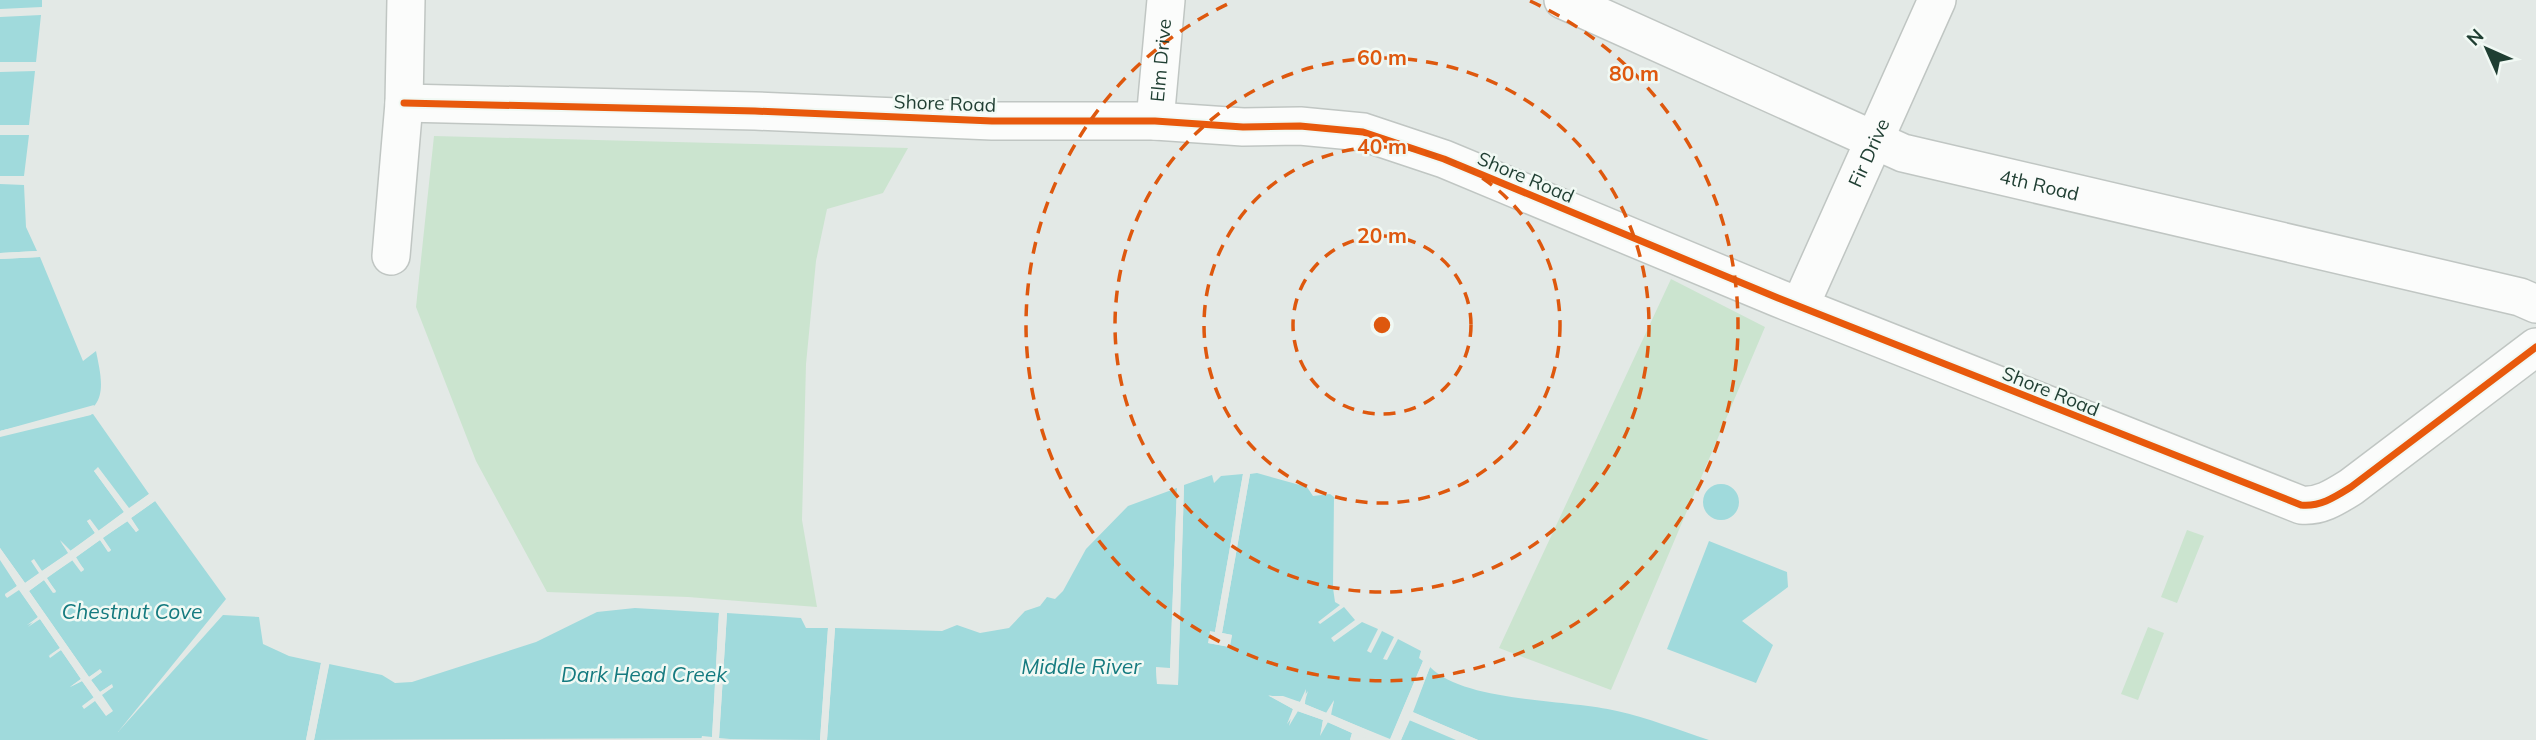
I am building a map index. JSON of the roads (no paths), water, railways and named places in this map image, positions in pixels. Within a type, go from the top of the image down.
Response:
[{"type":"street","points":[[391,256],[404,103],[406,0]]},
{"type":"street","name":"Elm Drive","points":[[1155,121],[1166,0]]},
{"type":"street","name":"4th Road","points":[[1563,0],[1903,153],[2520,297],[2536,304]]},
{"type":"street","name":"Fir Drive","points":[[1800,306],[1937,0]]},
{"type":"street","name":"Shore Road","points":[[404,103],[755,111],[1004,121],[1155,121],[1243,127],[1300,126],[1363,132],[1405,144],[2269,495],[2310,506],[2330,500],[2351,487],[2536,347]]},
{"type":"water","points":[[0,0],[42,0],[42,7],[0,9]]},
{"type":"water","points":[[41,15],[36,62],[0,62],[0,17]]},
{"type":"water","points":[[35,71],[29,125],[0,125],[0,72]]},
{"type":"water","points":[[0,135],[29,135],[24,176],[0,176]]},
{"type":"water","points":[[0,184],[24,185],[26,227],[37,251],[0,253]]},
{"type":"water","points":[[40,257],[83,361],[96,351],[101,379],[100,393],[95,405],[90,408],[0,431],[0,259]]},
{"type":"water","name":"Chestnut Cove","points":[[93,414],[149,494],[129,509],[98,468],[94,471],[124,512],[98,531],[90,520],[87,521],[95,533],[70,551],[60,541],[69,553],[42,571],[32,561],[40,573],[25,583],[0,548],[0,436]]},
{"type":"water","name":"Middle River","points":[[1257,473],[1307,487],[1313,496],[1330,494],[1334,497],[1333,588],[1335,602],[1340,605],[1318,622],[1320,624],[1344,607],[1355,620],[1331,638],[1334,642],[1362,622],[1378,629],[1367,651],[1371,653],[1382,631],[1394,637],[1383,659],[1387,660],[1398,639],[1421,651],[1419,658],[1423,661],[1390,740],[1330,714],[1334,701],[1327,713],[1304,704],[1308,691],[1300,702],[1283,696],[1269,696],[1293,709],[1287,724],[1297,711],[1323,720],[1321,733],[1327,722],[1352,733],[1350,740],[827,740],[835,628],[942,631],[957,625],[980,633],[1009,628],[1025,611],[1040,606],[1047,597],[1055,599],[1063,591],[1086,549],[1128,506],[1177,488],[1170,668],[1156,668],[1157,684],[1178,684],[1184,485],[1212,475],[1214,483],[1221,476],[1243,474],[1215,632],[1208,643],[1229,647],[1232,635],[1222,633],[1250,474]]},
{"type":"water","points":[[1721,484],[1734,489],[1739,502],[1734,515],[1721,520],[1708,515],[1703,502],[1708,489]]},
{"type":"water","name":"Chestnut Cove","points":[[155,501],[226,599],[118,732],[223,615],[259,617],[263,644],[289,656],[321,663],[306,740],[0,740],[0,560],[17,586],[5,594],[6,597],[19,589],[38,617],[27,625],[40,619],[60,648],[49,656],[50,658],[61,650],[81,679],[70,687],[82,681],[94,698],[82,707],[95,700],[106,715],[112,711],[101,695],[113,687],[111,685],[100,692],[91,680],[102,672],[100,670],[89,677],[29,591],[44,580],[53,593],[56,591],[46,578],[73,560],[82,571],[84,569],[75,558],[100,540],[108,552],[111,550],[102,538],[128,521],[136,532],[138,530],[131,518]]},
{"type":"water","points":[[1709,541],[1787,572],[1788,587],[1742,621],[1773,645],[1756,683],[1667,649]]},
{"type":"water","name":"Dark Head Creek","points":[[635,608],[719,613],[712,738],[314,740],[329,664],[382,675],[395,683],[412,682],[536,642],[597,612]]},
{"type":"water","name":"Dark Head Creek","points":[[727,613],[801,618],[806,628],[828,628],[820,740],[719,739]]},
{"type":"water","points":[[1430,667],[1446,679],[1492,694],[1617,711],[1709,740],[1478,740],[1412,712]]},
{"type":"water","points":[[1409,720],[1456,740],[1401,740]]}]
